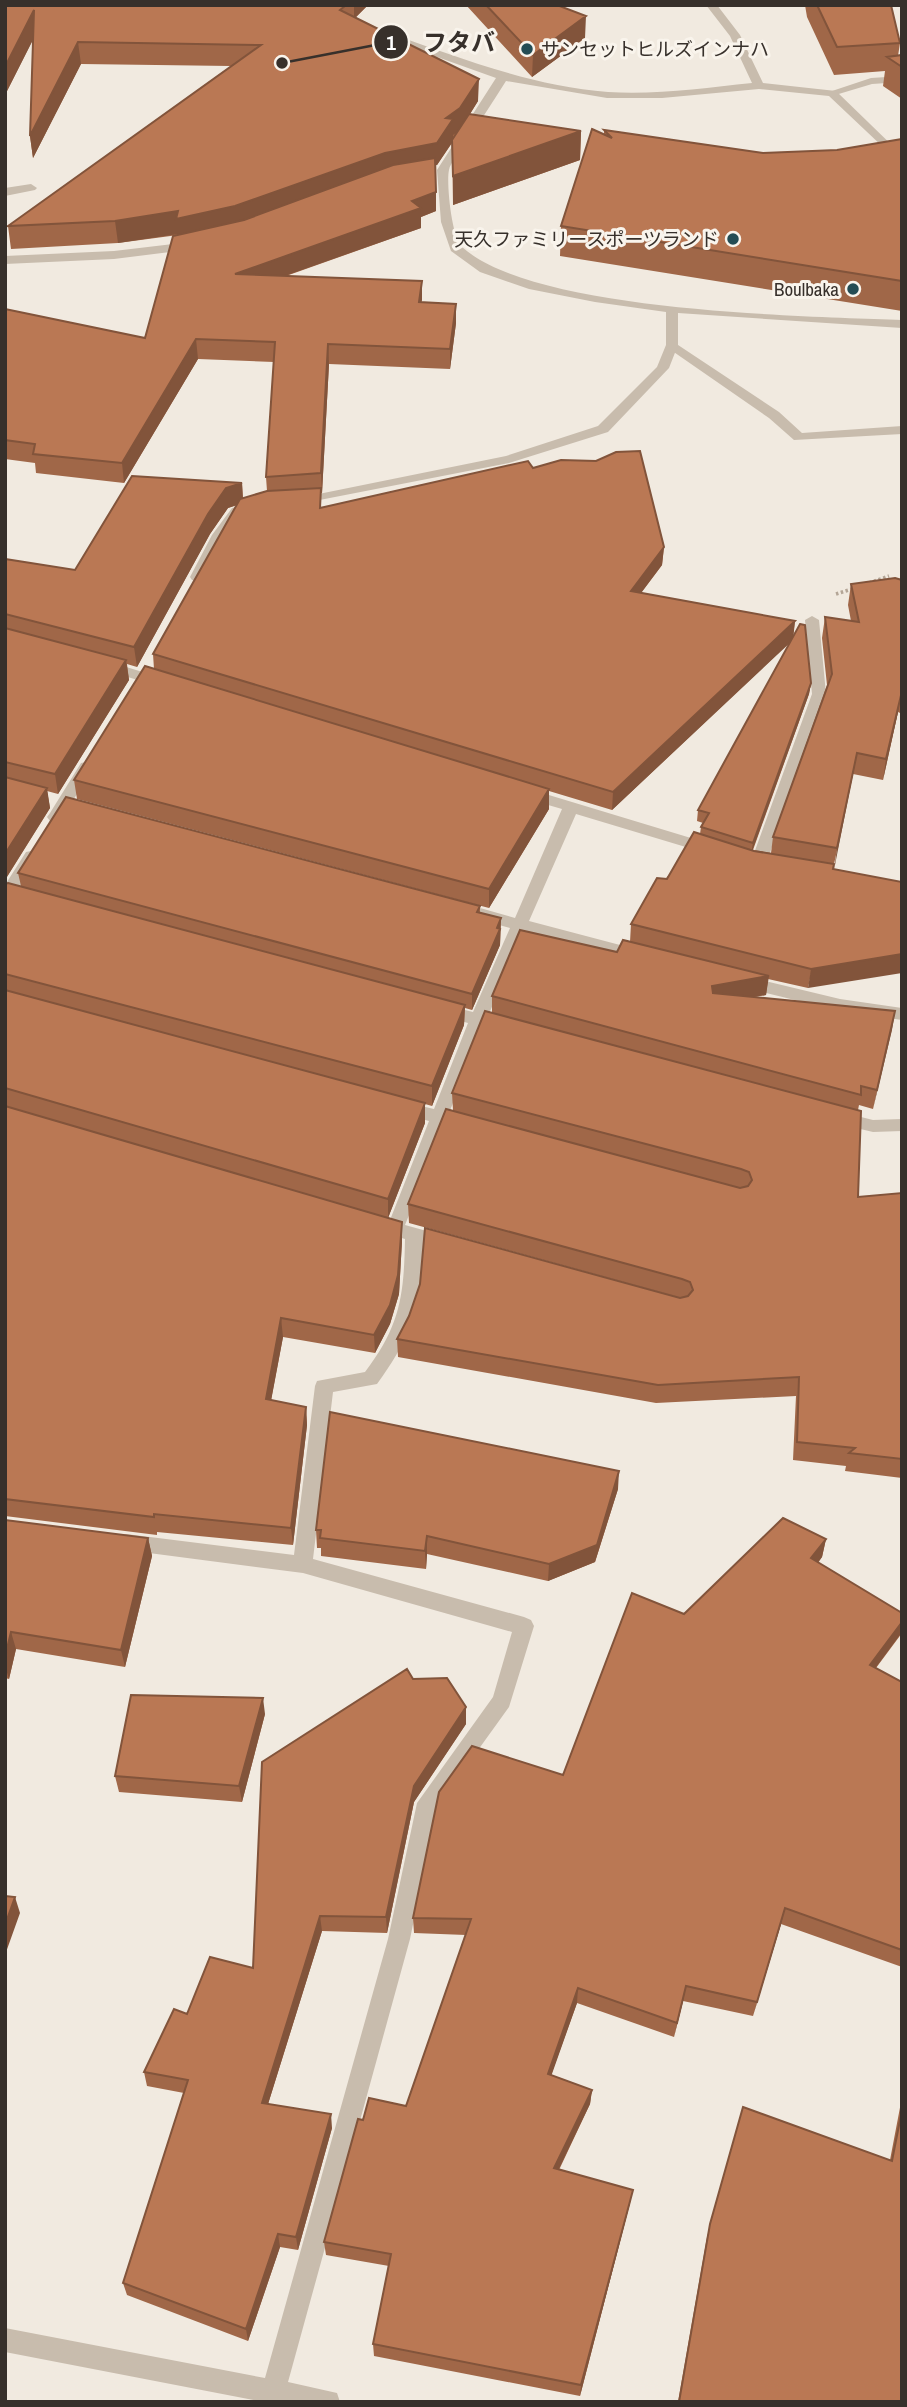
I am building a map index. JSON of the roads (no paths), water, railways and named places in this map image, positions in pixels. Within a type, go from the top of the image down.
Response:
[{"type":"street","points":[[711,5],[735,35],[759,86]]},
{"type":"street","points":[[370,29],[503,77],[607,95],[662,95],[759,86],[832,93],[872,81],[902,79]]},
{"type":"street","points":[[503,77],[443,170],[447,203],[446,229],[454,248],[469,260],[517,282],[672,308],[775,318],[902,324]]},
{"type":"street","points":[[832,93],[902,162]]},
{"type":"street","points":[[430,172],[443,170]]},
{"type":"street","points":[[5,192],[31,188]]},
{"type":"street","points":[[5,260],[114,255],[204,243]]},
{"type":"street","points":[[279,503],[314,501],[509,459],[603,429],[663,368],[672,345],[672,308]]},
{"type":"street","points":[[672,345],[774,415],[799,437],[902,430]]},
{"type":"street","points":[[188,595],[219,535],[235,512],[249,506]]},
{"type":"street","points":[[518,790],[765,865],[819,694],[812,620]]},
{"type":"street","points":[[92,662],[180,688]]},
{"type":"street","points":[[10,896],[92,757]]},
{"type":"street","points":[[395,1229],[437,1117],[571,807]]},
{"type":"street","points":[[466,911],[660,961]]},
{"type":"street","points":[[724,977],[841,1005],[902,1014]]},
{"type":"street","points":[[424,1005],[517,1030]]},
{"type":"street","points":[[383,1102],[477,1127]]},
{"type":"street","points":[[820,1112],[873,1126],[902,1125]]},
{"type":"street","points":[[368,1221],[467,1249]]},
{"type":"street","points":[[303,1564],[324,1387],[370,1379],[394,1347],[413,1288],[414,1234]]},
{"type":"street","points":[[100,1539],[303,1564],[524,1626],[502,1701],[427,1803],[399,1939],[273,2392]]},
{"type":"street","points":[[5,2340],[328,2402]]},
{"type":"place","name":"サンセットヒルズインナハ","points":[[527,49]]},
{"type":"place","name":"フタバ","points":[[282,63]]},
{"type":"place","name":"天久ファミリースポーツランド","points":[[733,239]]},
{"type":"place","name":"Boulbaka","points":[[853,289]]}]
